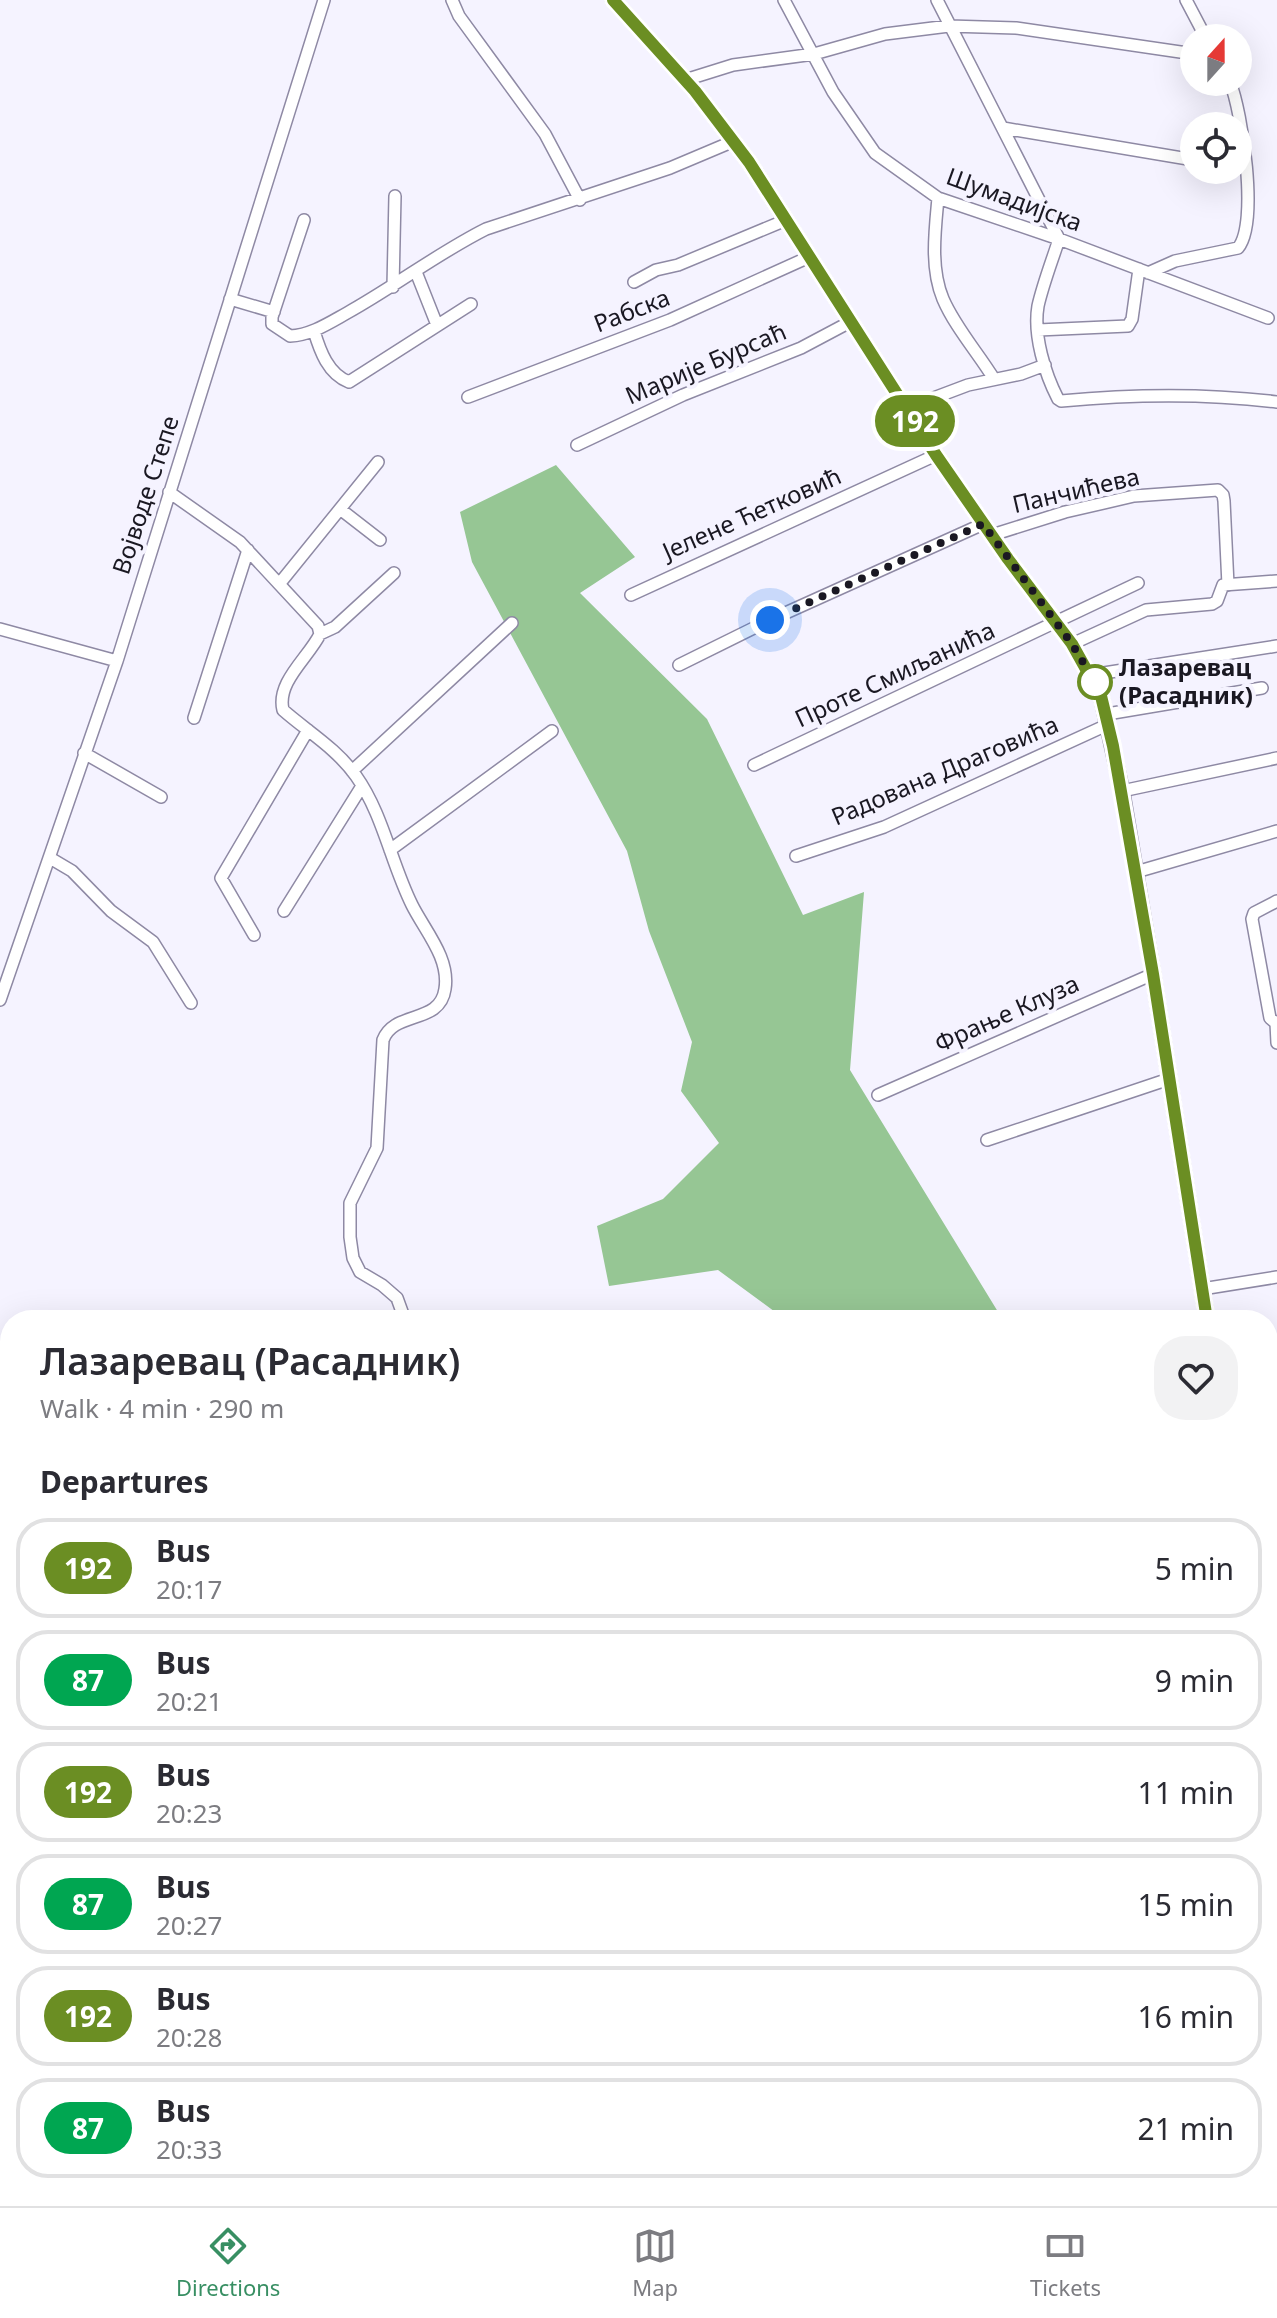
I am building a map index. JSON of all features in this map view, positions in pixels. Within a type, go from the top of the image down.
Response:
[{"type":"street","name":"Војводе Степе","points":[[0,1000],[117,661],[324,0]]},
{"type":"street","points":[[452,0],[459,16],[545,134],[580,200]]},
{"type":"street","points":[[613,0],[685,80],[734,141],[936,455],[1091,675],[1108,719],[1122,791],[1205,1310]]},
{"type":"street","name":"Шумадијска","points":[[784,0],[843,107],[875,153],[938,198],[1059,239],[1268,318]]},
{"type":"street","points":[[937,0],[1059,239],[1038,308],[1038,330],[1045,365],[1061,401],[1121,395],[1214,394],[1277,402]]},
{"type":"street","points":[[1186,0],[1199,24]]},
{"type":"street","points":[[685,80],[733,65],[814,54],[885,34],[949,26],[1016,28],[1180,52]]},
{"type":"street","points":[[1003,128],[1180,158]]},
{"type":"street","points":[[304,220],[273,314],[272,324],[290,336],[314,331],[393,287],[486,229],[580,200],[734,141]]},
{"type":"street","points":[[1038,330],[1128,326],[1144,271],[1242,245],[1248,220],[1244,184]]},
{"type":"street","points":[[393,287],[395,196]]},
{"type":"street","points":[[938,198],[935,264],[942,297],[994,379]]},
{"type":"street","points":[[634,282],[656,270],[678,265],[786,220]]},
{"type":"street","name":"Рабска","points":[[468,397],[670,320],[809,257]]},
{"type":"street","points":[[416,272],[437,325]]},
{"type":"street","points":[[230,299],[273,314]]},
{"type":"street","points":[[314,331],[321,353],[334,373],[349,382],[471,304]]},
{"type":"street","name":"Марије Бурсаћ","points":[[577,445],[683,395],[801,348],[850,322]]},
{"type":"street","points":[[907,408],[968,385],[1045,365]]},
{"type":"street","name":"Јелене Ћетковић","points":[[631,595],[936,455]]},
{"type":"street","points":[[280,583],[378,462]]},
{"type":"street","name":"Панчићева","points":[[987,529],[1134,496],[1218,490],[1224,501],[1228,585]]},
{"type":"street","points":[[169,492],[248,550],[315,622],[320,634]]},
{"type":"street","points":[[340,509],[380,540]]},
{"type":"street","points":[[679,665],[770,620],[987,529]]},
{"type":"street","points":[[194,718],[248,550]]},
{"type":"street","points":[[394,573],[335,627],[320,634],[287,682],[283,710],[331,748],[362,786],[439,955],[446,987],[442,999],[432,1011],[393,1025],[386,1031],[377,1148],[350,1203],[356,1266],[397,1298],[401,1310]]},
{"type":"street","points":[[1072,644],[1146,610],[1212,604],[1217,601],[1223,585],[1277,581]]},
{"type":"street","name":"Проте Смиљанића","points":[[754,765],[1138,583]]},
{"type":"street","points":[[352,771],[512,623]]},
{"type":"street","points":[[0,629],[117,661]]},
{"type":"street","points":[[1091,675],[1277,646]]},
{"type":"street","name":"Радована Драговића","points":[[796,856],[884,827],[1108,719],[1262,688]]},
{"type":"street","points":[[254,935],[221,878],[308,730]]},
{"type":"street","points":[[390,850],[552,731]]},
{"type":"street","points":[[84,753],[161,797]]},
{"type":"street","points":[[1122,791],[1277,758]]},
{"type":"street","points":[[284,911],[362,786]]},
{"type":"street","points":[[1136,872],[1277,831]]},
{"type":"street","points":[[50,858],[72,871],[111,911],[153,942],[191,1003]]},
{"type":"street","points":[[1277,901],[1254,913],[1252,919],[1270,1018],[1276,1024],[1277,1043]]},
{"type":"street","name":"Фрање Клуза","points":[[878,1095],[1153,974]]},
{"type":"street","points":[[987,1140],[1169,1079]]},
{"type":"street","points":[[1202,1289],[1277,1277]]},
{"type":"green space","points":[[556,465],[635,557],[580,593],[707,719],[803,915],[864,892],[850,1070],[997,1310],[772,1310],[718,1270],[609,1286],[597,1226],[663,1199],[719,1143],[681,1091],[692,1042],[649,931],[627,851],[472,562],[460,512]]},
{"type":"bus line","name":"192","points":[[613,0],[695,91],[749,162],[936,455],[1072,644],[1101,696],[1113,746],[1153,974],[1205,1310]]},
{"type":"place","name":"Лазаревац (Расадник)","points":[[1095,682]]},
{"type":"route","points":[[770,620],[983,524],[1072,644],[1095,682]]}]
